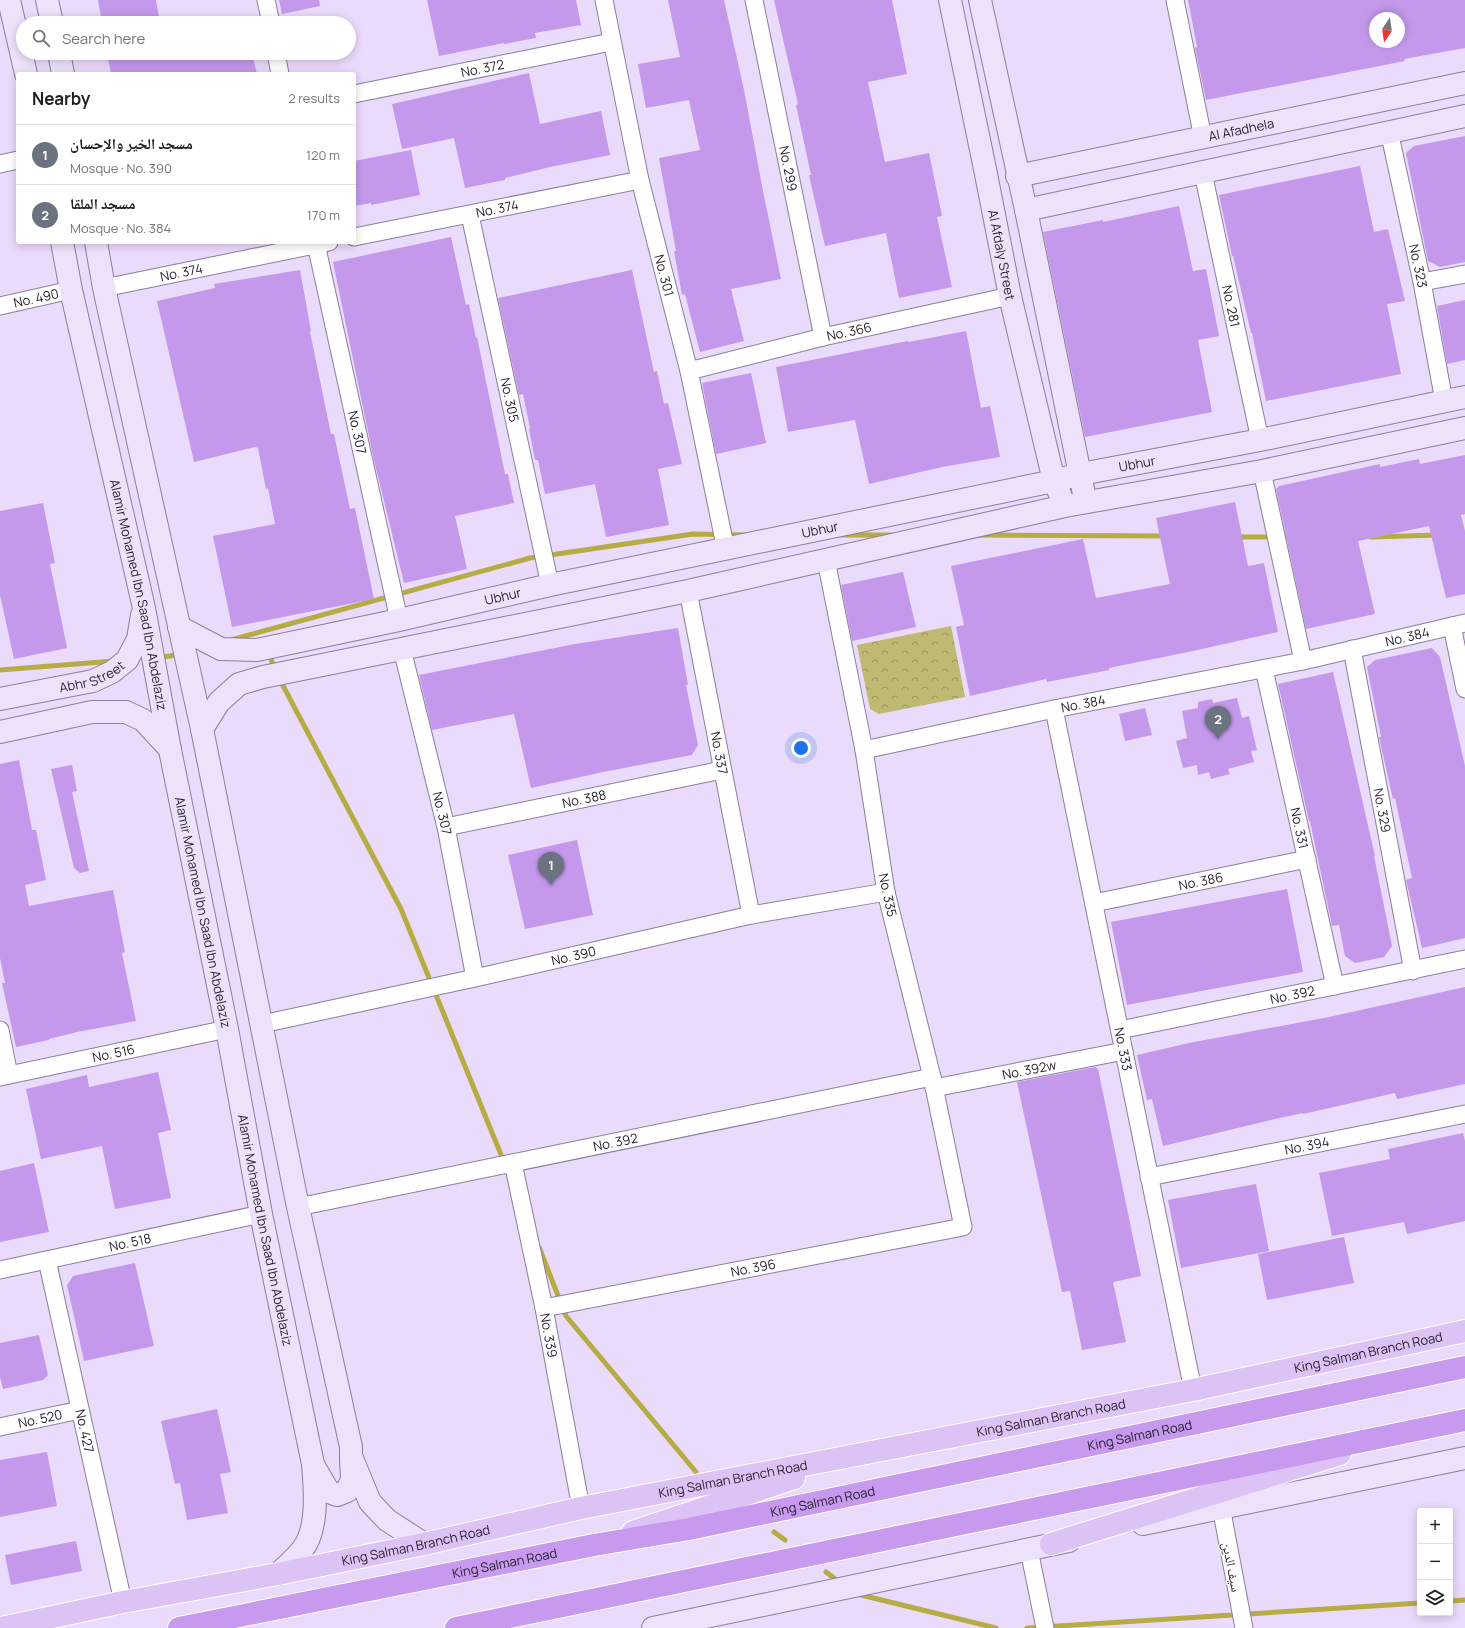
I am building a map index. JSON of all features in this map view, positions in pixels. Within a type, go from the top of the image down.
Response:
[{"type":"highway","name":"King Salman Road","points":[[179,1628],[594,1545],[689,1529],[1465,1367]]},
{"type":"highway","points":[[456,1628],[1408,1433],[1465,1420]]},
{"type":"main road","name":"King Salman Branch Road","points":[[1,1628],[124,1602],[278,1574],[424,1544],[581,1508],[1193,1390],[1465,1331]]},
{"type":"main road","points":[[1051,1544],[1408,1433]]},
{"type":"main road","points":[[594,1545],[877,1450]]},
{"type":"street","points":[[9,0],[16,30]]},
{"type":"street","points":[[47,0],[50,16]]},
{"type":"street","points":[[266,0],[269,16]]},
{"type":"street","name":"No. 301","points":[[604,0],[640,180],[689,371],[726,550]]},
{"type":"street","name":"No. 299","points":[[754,0],[823,337]]},
{"type":"street","name":"Al Afdaly Street","points":[[950,0],[986,169],[1010,296],[1054,482],[1075,504]]},
{"type":"street","points":[[980,0],[1026,210],[1081,474],[1075,504]]},
{"type":"street","points":[[1175,0],[1203,138]]},
{"type":"street","name":"No. 372","points":[[356,94],[612,42]]},
{"type":"street","points":[[23,60],[26,72]]},
{"type":"street","points":[[60,60],[63,72]]},
{"type":"street","points":[[277,60],[280,72]]},
{"type":"street","name":"Al Afadhela","points":[[1018,176],[1465,83]]},
{"type":"street","points":[[1026,210],[1203,173],[1389,131],[1465,116]]},
{"type":"street","name":"No. 323","points":[[1389,131],[1422,282],[1455,399]]},
{"type":"street","points":[[0,164],[16,160]]},
{"type":"street","name":"No. 281","points":[[1203,173],[1260,440]]},
{"type":"street","name":"No. 374","points":[[356,237],[640,180]]},
{"type":"street","name":"No. 305","points":[[470,215],[550,585]]},
{"type":"street","name":"Alamir Mohamed Ibn Saad Ibn Abdelaziz","points":[[62,244],[71,290],[144,608],[170,750],[227,1029],[261,1214],[313,1464],[316,1504],[310,1534],[303,1549],[278,1574]]},
{"type":"street","points":[[96,244],[104,288],[202,729],[298,1207],[351,1447],[352,1479],[347,1491],[337,1495],[329,1492],[313,1464]]},
{"type":"street","name":"No. 374","points":[[104,288],[317,244]]},
{"type":"street","name":"No. 307","points":[[322,244],[399,620]]},
{"type":"street","points":[[1422,282],[1465,274]]},
{"type":"street","name":"No. 490","points":[[0,306],[71,290]]},
{"type":"street","name":"No. 366","points":[[689,371],[823,337],[1010,296]]},
{"type":"street","name":"Ubhur","points":[[179,627],[221,649],[257,650],[399,620],[550,585],[1054,482],[1081,474],[1260,440],[1455,399]]},
{"type":"street","points":[[202,729],[219,702],[238,684],[262,677],[402,650],[688,591],[1075,504],[1262,471],[1465,428]]},
{"type":"street","points":[[1262,471],[1303,661]]},
{"type":"street","name":"No. 335","points":[[826,560],[864,750],[886,892],[933,1083],[963,1227]]},
{"type":"street","name":"No. 337","points":[[688,591],[751,916]]},
{"type":"street","name":"Abhr Street","points":[[0,698],[93,681],[112,672],[127,660],[138,639],[144,608]]},
{"type":"street","points":[[1459,625],[1465,688]]},
{"type":"street","name":"No. 384","points":[[864,750],[1054,709],[1303,661],[1459,625]]},
{"type":"street","name":"No. 329","points":[[1352,649],[1413,971]]},
{"type":"street","points":[[257,650],[262,677]]},
{"type":"street","name":"No. 307","points":[[402,650],[446,827],[475,978]]},
{"type":"street","name":"No. 331","points":[[1264,669],[1335,986]]},
{"type":"street","points":[[66,686],[75,688],[81,693],[86,701],[83,710],[74,716]]},
{"type":"street","name":"No. 333","points":[[1054,709],[1193,1390]]},
{"type":"street","points":[[0,732],[92,712],[126,712],[143,720],[170,750]]},
{"type":"street","name":"No. 388","points":[[446,827],[722,770]]},
{"type":"street","name":"No. 386","points":[[1094,903],[1307,859]]},
{"type":"street","name":"No. 390","points":[[262,1024],[751,916],[886,892]]},
{"type":"street","name":"No. 392","points":[[1120,1030],[1413,971],[1465,959]]},
{"type":"street","name":"No. 516","points":[[4,1076],[227,1029]]},
{"type":"street","points":[[0,1030],[4,1076]]},
{"type":"street","name":"No. 392w","points":[[933,1083],[1124,1050]]},
{"type":"street","name":"No. 392","points":[[298,1207],[513,1163],[933,1083]]},
{"type":"street","name":"No. 394","points":[[1149,1177],[1465,1114]]},
{"type":"street","name":"No. 339","points":[[513,1163],[544,1308],[581,1508]]},
{"type":"street","name":"No. 518","points":[[0,1270],[261,1214]]},
{"type":"street","name":"No. 396","points":[[544,1308],[963,1227]]},
{"type":"street","name":"No. 427","points":[[47,1260],[124,1602]]},
{"type":"street","name":"No. 520","points":[[0,1427],[80,1410]]},
{"type":"street","points":[[351,1456],[370,1502],[387,1520],[424,1544]]},
{"type":"street","points":[[653,1628],[1029,1550],[1221,1507],[1465,1458]]},
{"type":"street","name":"سيف الدين","points":[[1221,1507],[1244,1628]]},
{"type":"street","points":[[1029,1550],[1045,1628]]},
{"type":"green space","points":[[951,626],[965,697],[879,714],[870,709],[857,645]]},
{"type":"building","points":[[98,0],[156,0],[159,16],[101,16]]},
{"type":"building","points":[[279,0],[319,0],[320,6],[282,14]]},
{"type":"building","points":[[427,0],[576,0],[581,25],[535,33],[536,38],[439,56]]},
{"type":"building","points":[[668,0],[724,0],[744,90],[781,279],[731,289],[744,341],[700,352],[685,294],[682,295],[674,251],[676,251],[659,158],[700,150],[689,100],[646,108],[638,64],[680,57]]},
{"type":"building","points":[[774,0],[892,0],[907,74],[868,82],[885,162],[929,153],[942,216],[937,217],[952,287],[899,298],[886,233],[825,246],[809,175],[811,175],[796,105],[798,104]]},
{"type":"building","points":[[1188,0],[1465,0],[1465,48],[1404,59],[1405,61],[1206,100],[1195,48],[1197,47]]},
{"type":"building","points":[[108,60],[254,60],[257,72],[111,72]]},
{"type":"building","points":[[529,73],[540,124],[601,111],[610,155],[550,167],[505,178],[505,180],[465,188],[454,138],[402,149],[392,104]]},
{"type":"building","points":[[1465,136],[1465,262],[1440,267],[1428,261],[1406,153],[1414,146]]},
{"type":"building","points":[[411,150],[420,195],[371,205],[371,203],[356,206],[356,161]]},
{"type":"building","points":[[1360,166],[1374,232],[1388,229],[1405,301],[1387,304],[1401,374],[1266,401],[1252,333],[1232,256],[1219,195]]},
{"type":"building","points":[[1179,206],[1193,271],[1206,269],[1219,336],[1198,340],[1212,412],[1085,437],[1043,232],[1103,220],[1103,222]]},
{"type":"building","points":[[451,237],[466,305],[469,304],[476,338],[477,337],[505,474],[508,474],[514,503],[455,516],[467,569],[404,583],[373,456],[333,262]]},
{"type":"building","points":[[300,270],[310,332],[331,434],[334,434],[350,509],[355,508],[374,599],[232,627],[213,536],[275,524],[268,488],[266,489],[258,448],[255,447],[194,462],[157,301],[215,288],[214,284]]},
{"type":"building","points":[[632,270],[654,372],[657,371],[664,404],[668,403],[682,464],[658,469],[669,525],[606,537],[595,484],[545,494],[538,460],[535,460],[523,394],[519,395],[498,298]]},
{"type":"building","points":[[1465,300],[1465,360],[1447,364],[1437,306]]},
{"type":"building","points":[[966,331],[981,408],[990,406],[1000,457],[942,467],[869,484],[855,420],[788,432],[776,367]]},
{"type":"building","points":[[751,373],[766,443],[716,454],[702,383]]},
{"type":"building","points":[[1465,455],[1465,514],[1461,515],[1465,531],[1465,594],[1446,598],[1429,526],[1358,541],[1375,614],[1306,629],[1276,489],[1279,486],[1380,464],[1380,467],[1419,459],[1420,464]]},
{"type":"building","points":[[1235,502],[1248,566],[1264,563],[1278,632],[1109,668],[1109,670],[1047,682],[1046,679],[970,696],[956,627],[964,625],[951,566],[1083,539],[1096,598],[1170,584],[1156,518]]},
{"type":"building","points":[[43,503],[55,563],[50,564],[67,648],[14,659],[0,595],[0,511]]},
{"type":"building","points":[[903,572],[916,627],[852,641],[841,585]]},
{"type":"building","points":[[678,628],[688,685],[686,685],[698,745],[692,755],[603,772],[531,788],[514,714],[432,730],[419,675],[575,644]]},
{"type":"building","points":[[1432,648],[1440,657],[1465,766],[1465,938],[1422,948],[1406,880],[1412,878],[1395,798],[1393,799],[1379,737],[1381,737],[1367,667],[1375,660]]},
{"type":"building","points":[[1333,672],[1375,856],[1392,946],[1384,957],[1355,963],[1345,956],[1339,925],[1332,926],[1310,821],[1278,684]]},
{"type":"building","points":[[1237,698],[1242,718],[1249,716],[1257,750],[1251,751],[1254,762],[1228,769],[1230,774],[1211,779],[1209,772],[1198,775],[1197,765],[1183,768],[1176,741],[1187,738],[1182,711],[1198,708],[1198,702],[1212,699],[1213,703]]},
{"type":"building","points":[[1145,708],[1152,735],[1125,741],[1119,714]]},
{"type":"building","points":[[19,760],[32,830],[36,830],[46,880],[25,885],[29,906],[113,890],[125,952],[122,953],[136,1021],[77,1032],[16,1047],[2,983],[5,983],[0,958],[0,764]]},
{"type":"building","points":[[72,765],[77,791],[72,792],[89,871],[80,873],[74,868],[51,769]]},
{"type":"building","points":[[577,840],[593,915],[525,929],[508,855]]},
{"type":"building","points":[[1287,889],[1303,972],[1127,1005],[1111,922]]},
{"type":"building","points":[[1465,987],[1465,1084],[1397,1099],[1395,1093],[1275,1119],[1163,1146],[1152,1099],[1147,1100],[1137,1055],[1189,1043],[1329,1017]]},
{"type":"building","points":[[1095,1067],[1098,1069],[1141,1276],[1113,1282],[1126,1342],[1082,1350],[1070,1291],[1062,1292],[1017,1082]]},
{"type":"building","points":[[158,1072],[171,1130],[158,1133],[171,1198],[115,1209],[102,1146],[41,1159],[26,1089],[87,1075],[89,1087]]},
{"type":"building","points":[[1463,1133],[1465,1141],[1465,1221],[1407,1234],[1404,1222],[1332,1236],[1319,1173],[1390,1159],[1388,1149]]},
{"type":"building","points":[[34,1163],[49,1232],[0,1242],[0,1171]]},
{"type":"building","points":[[1256,1184],[1269,1251],[1181,1268],[1168,1200]]},
{"type":"building","points":[[1344,1237],[1354,1283],[1267,1300],[1258,1254]]},
{"type":"building","points":[[135,1263],[154,1346],[84,1361],[67,1285],[73,1276]]},
{"type":"building","points":[[39,1335],[48,1375],[43,1380],[3,1389],[0,1377],[0,1343]]},
{"type":"building","points":[[217,1409],[231,1472],[220,1474],[228,1513],[187,1520],[180,1483],[175,1484],[161,1421]]},
{"type":"building","points":[[47,1452],[57,1506],[0,1517],[0,1460]]},
{"type":"building","points":[[76,1541],[82,1571],[11,1585],[5,1555]]},
{"type":"waterway","points":[[231,640],[530,558],[693,534],[746,535]]},
{"type":"waterway","points":[[840,535],[892,535]]},
{"type":"waterway","points":[[978,535],[1166,536]]},
{"type":"waterway","points":[[1370,537],[1438,535]]},
{"type":"waterway","points":[[1236,537],[1292,537]]},
{"type":"waterway","points":[[268,652],[275,669]]},
{"type":"waterway","points":[[163,657],[176,655]]},
{"type":"waterway","points":[[0,670],[114,661]]},
{"type":"waterway","points":[[280,680],[401,909],[504,1162]]},
{"type":"waterway","points":[[539,1247],[566,1316],[696,1472]]},
{"type":"waterway","points":[[774,1532],[785,1540]]},
{"type":"waterway","points":[[826,1572],[838,1581]]},
{"type":"waterway","points":[[857,1594],[996,1628]]},
{"type":"waterway","points":[[1453,1601],[1465,1600]]},
{"type":"waterway","points":[[1027,1628],[1417,1603]]},
{"type":"place","name":"مسجد الملقا","points":[[1218,739]]},
{"type":"place","name":"مسجد الخير والإحسان","points":[[551,885]]}]
